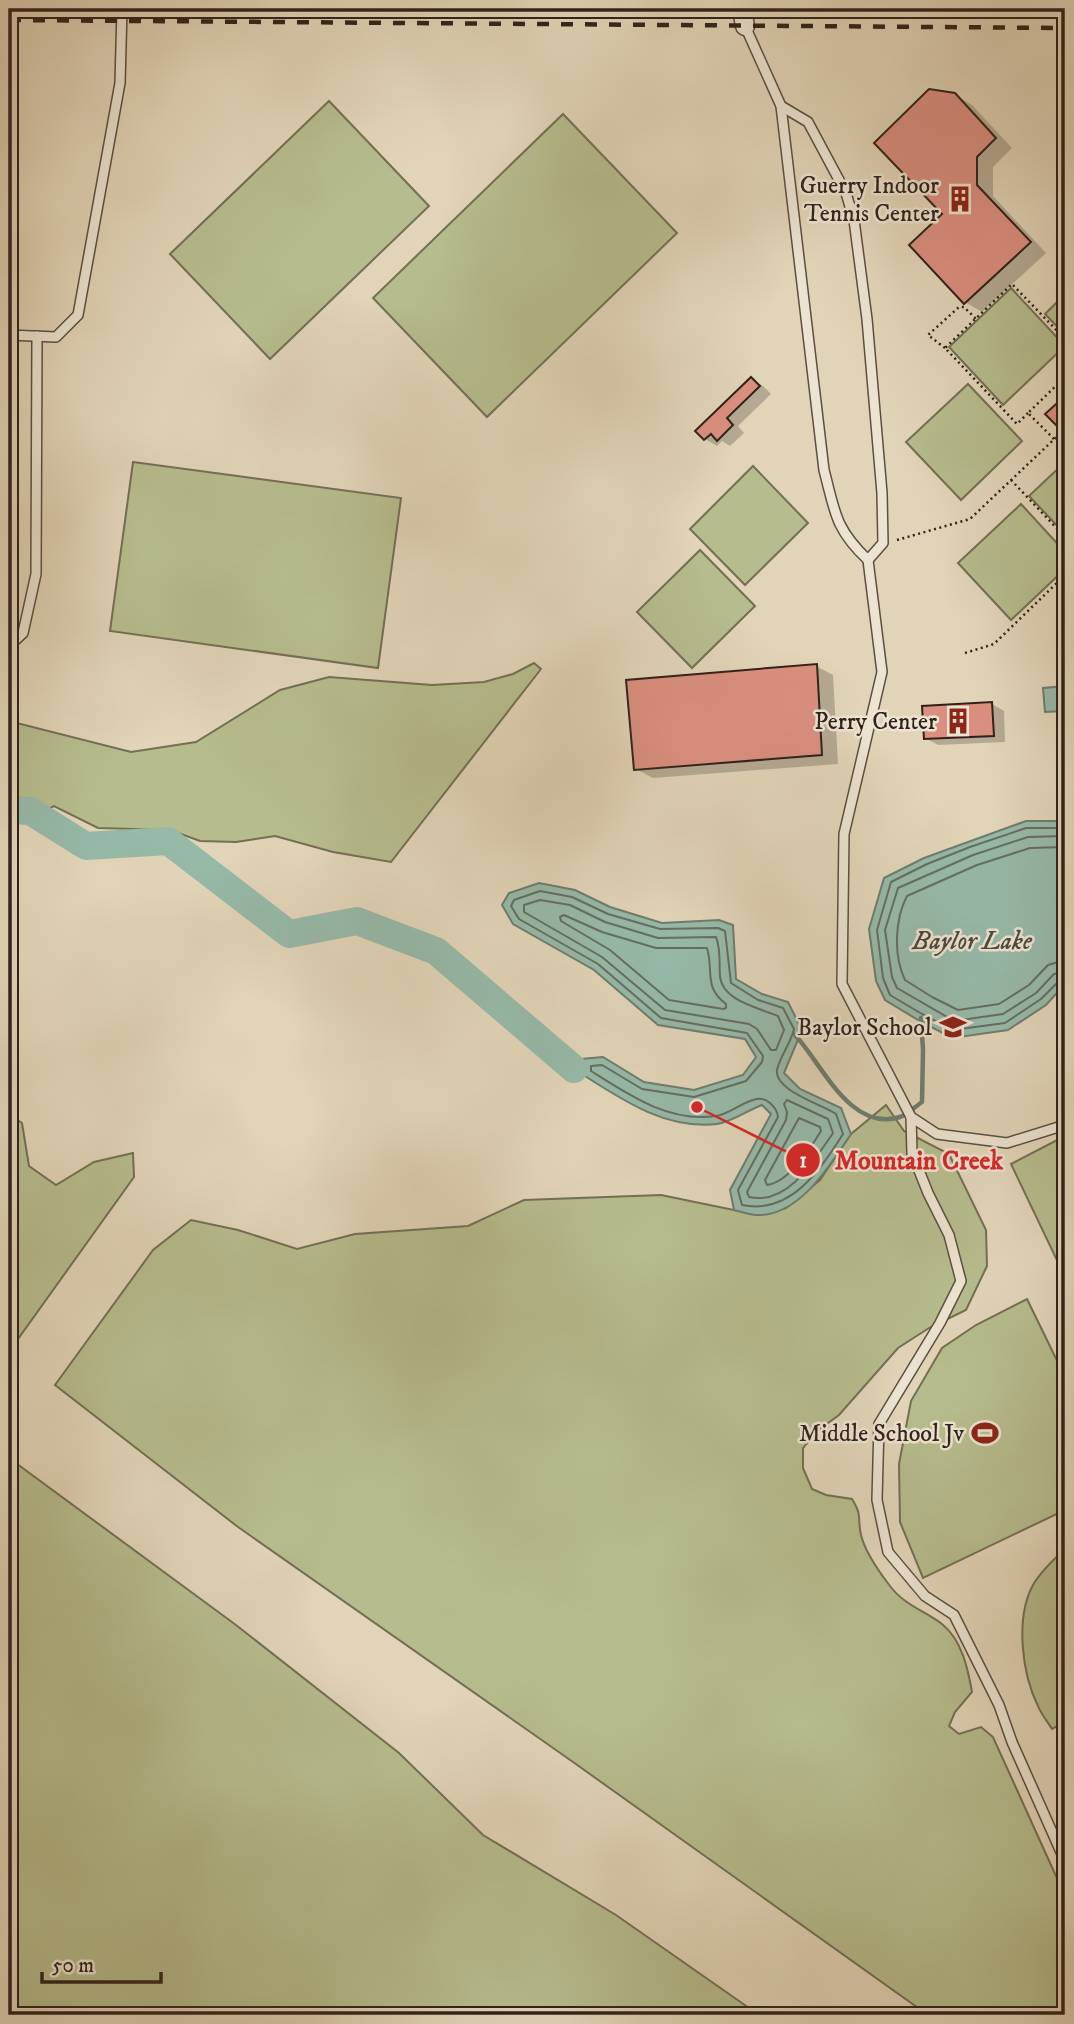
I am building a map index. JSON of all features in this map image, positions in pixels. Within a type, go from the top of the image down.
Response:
[{"type":"lane","points":[[9,335],[57,337],[78,315],[120,83],[122,9]]},
{"type":"lane","points":[[743,18],[781,106],[824,470],[838,523],[849,542],[868,560],[882,671],[844,834],[842,984],[911,1118],[912,1153],[949,1235],[961,1281],[940,1323],[879,1424],[877,1500],[888,1552],[925,1596],[954,1615],[999,1704],[1012,1742],[1065,1861]]},
{"type":"lane","points":[[781,106],[808,122],[846,193],[854,220],[867,319],[882,493],[883,543],[868,560]]},
{"type":"lane","points":[[9,646],[23,633],[36,574],[37,336]]},
{"type":"lane","points":[[911,1118],[937,1134],[1007,1143],[1065,1125]]},
{"type":"path","points":[[945,348],[1012,284],[1065,339]]},
{"type":"path","points":[[976,319],[964,307],[959,307],[928,335],[945,348],[1017,424],[1065,377]]},
{"type":"path","points":[[1028,413],[1054,439]]},
{"type":"path","points":[[883,543],[970,519],[1065,429]]},
{"type":"path","points":[[1011,480],[1065,537]]},
{"type":"path","points":[[964,653],[994,644],[1065,575]]},
{"type":"shaded area","points":[[756,9],[1065,9],[1065,14],[771,14],[759,13]]},
{"type":"shaded area","points":[[329,101],[429,206],[270,359],[170,254]]},
{"type":"shaded area","points":[[563,114],[677,233],[487,417],[373,298]]},
{"type":"shaded area","points":[[1011,288],[1065,346],[1003,405],[949,347]]},
{"type":"shaded area","points":[[1065,294],[1065,335],[1045,314]]},
{"type":"shaded area","points":[[968,384],[1022,441],[961,500],[906,442]]},
{"type":"shaded area","points":[[133,462],[401,498],[378,668],[110,631]]},
{"type":"shaded area","points":[[1065,462],[1065,534],[1029,496]]},
{"type":"shaded area","points":[[753,466],[808,523],[745,585],[690,529]]},
{"type":"shaded area","points":[[1021,504],[1065,552],[1065,569],[1011,620],[958,563]]},
{"type":"shaded area","points":[[700,550],[755,606],[692,668],[637,612]]},
{"type":"shaded area","points":[[534,663],[541,669],[391,862],[333,852],[275,836],[236,842],[200,841],[170,830],[98,828],[54,806],[9,828],[9,721],[131,752],[196,742],[280,690],[329,677],[432,685],[484,682],[513,674]]},
{"type":"shaded area","points":[[886,1105],[904,1131],[949,1154],[986,1230],[987,1266],[966,1310],[929,1328],[898,1348],[839,1415],[817,1431],[803,1448],[803,1468],[812,1489],[826,1495],[852,1499],[859,1514],[863,1542],[886,1581],[908,1603],[942,1624],[959,1646],[972,1692],[955,1712],[949,1726],[959,1734],[981,1727],[993,1737],[1065,1896],[1065,2015],[928,2015],[238,1527],[55,1385],[153,1250],[191,1220],[238,1230],[297,1249],[355,1234],[468,1226],[524,1200],[661,1195],[758,1215],[786,1208],[820,1180],[851,1134]]},
{"type":"shaded area","points":[[9,1114],[22,1123],[29,1166],[56,1185],[94,1162],[133,1153],[134,1177],[18,1339],[9,1345]]},
{"type":"shaded area","points":[[1065,1136],[1065,1277],[1011,1164]]},
{"type":"shaded area","name":"Middle School Jv","points":[[1027,1299],[1065,1377],[1065,1510],[923,1578],[900,1522],[899,1464],[911,1401],[942,1348],[976,1325]]},
{"type":"shaded area","points":[[9,1458],[236,1625],[399,1753],[483,1835],[616,1915],[759,2015],[9,2015]]},
{"type":"shaded area","points":[[1065,1549],[1065,1722],[1052,1729],[1032,1693],[1025,1662],[1022,1629],[1027,1598],[1033,1585]]},
{"type":"water","points":[[1065,686],[1065,711],[1045,712],[1043,688]]},
{"type":"water","name":"Baylor Lake","points":[[1026,821],[1065,821],[1065,984],[1046,1005],[1008,1030],[952,1038],[885,1000],[876,981],[869,929],[884,878],[924,858]]},
{"type":"water","points":[[539,883],[575,890],[610,907],[662,923],[719,920],[733,925],[736,979],[762,994],[788,1002],[802,1030],[784,1073],[800,1089],[841,1108],[851,1134],[823,1174],[799,1199],[771,1214],[755,1215],[734,1210],[730,1190],[771,1114],[762,1105],[717,1124],[678,1122],[660,1117],[624,1100],[574,1069],[581,1059],[603,1057],[644,1082],[694,1090],[743,1075],[756,1057],[745,1039],[658,1025],[594,970],[513,924],[502,905],[509,893]]},
{"type":"building","name":"Guerry Indoor Tennis Center","points":[[929,89],[955,93],[996,138],[977,157],[977,185],[1031,242],[964,304],[909,245],[942,214],[874,143]]},
{"type":"building","points":[[751,377],[760,386],[727,418],[733,425],[717,441],[711,434],[704,440],[695,431]]},
{"type":"building","points":[[1065,396],[1065,422],[1059,428],[1045,414]]},
{"type":"building","points":[[817,664],[822,755],[634,770],[626,680]]},
{"type":"building","name":"Perry Center","points":[[992,702],[994,736],[924,739],[922,706]]},
{"type":"waterway","points":[[9,810],[30,811],[86,846],[168,841],[289,934],[357,921],[436,951],[574,1069]]},
{"type":"waterway","points":[[795,1035],[838,1092],[852,1105],[866,1115],[882,1119],[900,1117],[922,1102],[921,1018]]},
{"type":"railway","points":[[9,20],[1065,28]]},
{"type":"place","name":"Guerry Indoor Tennis Center","points":[[960,199]]},
{"type":"place","name":"Perry Center","points":[[958,721]]},
{"type":"place","name":"Baylor School","points":[[953,1027]]},
{"type":"place","name":"Mountain Creek","points":[[697,1107]]},
{"type":"place","name":"Middle School Jv","points":[[985,1433]]}]
